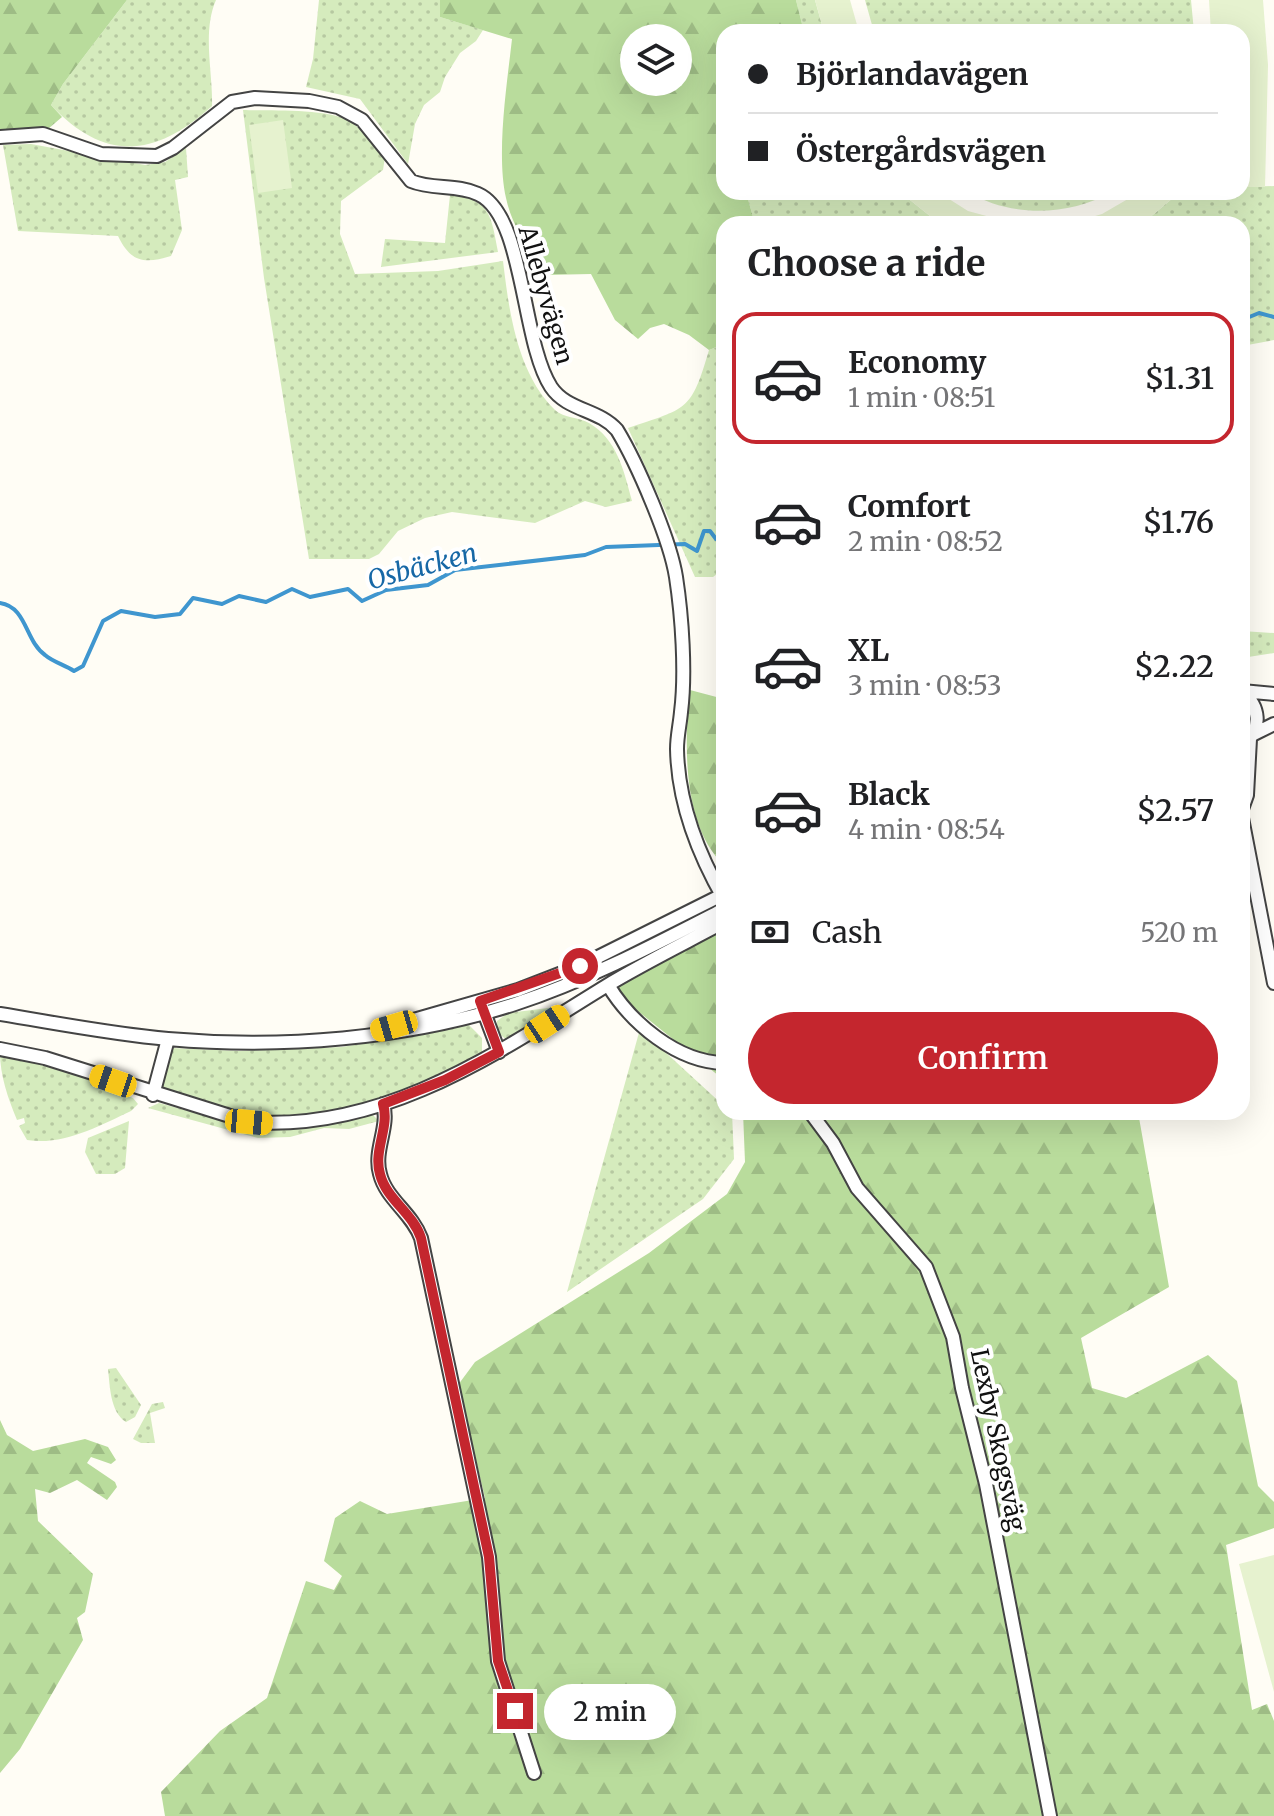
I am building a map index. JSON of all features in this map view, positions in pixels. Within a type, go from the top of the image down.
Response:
[{"type":"street","name":"Allebyvägen","points":[[0,137],[43,134],[86,151],[148,156],[173,148],[215,112],[243,99],[326,103],[356,115],[411,181],[464,189],[478,194],[492,205],[510,236],[527,317],[548,382],[565,401],[605,419],[617,430],[665,537],[678,601],[682,693],[677,748],[682,794],[694,841],[716,885]]},
{"type":"street","points":[[1250,692],[1274,694]]},
{"type":"street","points":[[1250,699],[1257,713],[1250,737]]},
{"type":"street","points":[[1250,739],[1274,724]]},
{"type":"street","points":[[1250,859],[1274,983]]},
{"type":"street","points":[[0,1014],[168,1039],[264,1042],[365,1034],[443,1023],[580,966],[716,902]]},
{"type":"street","points":[[0,1049],[45,1058],[153,1095],[234,1118],[269,1123],[313,1120],[383,1104],[445,1080],[716,926]]},
{"type":"street","points":[[608,985],[666,1045],[716,1062]]},
{"type":"street","points":[[482,1007],[499,1052]]},
{"type":"street","points":[[153,1095],[168,1039]]},
{"type":"street","points":[[383,1104],[379,1172],[389,1193],[412,1219],[421,1238],[489,1557],[498,1661],[534,1773]]},
{"type":"street","name":"Lexby Skogsväg","points":[[816,1120],[857,1188],[926,1267],[953,1337],[986,1484],[1050,1816]]},
{"type":"green space","points":[[0,0],[127,0],[63,84],[51,105],[62,117],[48,129],[0,130]]},
{"type":"green space","points":[[127,0],[216,0],[209,39],[212,106],[171,136],[131,146],[111,144],[91,137],[51,105],[63,84]]},
{"type":"green space","points":[[319,0],[440,0],[440,17],[483,30],[476,41],[460,53],[440,92],[424,105],[415,124],[408,164],[360,99],[306,87],[313,59]]},
{"type":"green space","points":[[440,0],[796,0],[802,24],[716,24],[716,200],[748,200],[753,216],[716,216],[716,347],[709,350],[689,335],[664,324],[650,328],[638,339],[615,320],[591,274],[545,275],[522,238],[506,198],[502,161],[503,119],[512,39],[440,17]]},
{"type":"green space","points":[[796,0],[815,0],[822,24],[802,24]]},
{"type":"green space","points":[[815,0],[850,0],[857,24],[822,24]]},
{"type":"green space","points":[[865,0],[1191,0],[1193,24],[872,24]]},
{"type":"green space","points":[[1209,0],[1263,0],[1268,65],[1265,187],[1250,187],[1250,24],[1210,24]]},
{"type":"green space","points":[[243,110],[298,111],[339,117],[359,129],[385,157],[383,170],[341,201],[340,234],[355,274],[438,271],[503,261],[512,320],[523,360],[532,378],[555,410],[589,423],[606,438],[618,457],[632,501],[606,507],[585,501],[535,523],[452,512],[425,518],[398,531],[379,554],[369,559],[309,559],[264,278]]},
{"type":"green space","points":[[283,120],[292,188],[258,193],[249,125]]},
{"type":"green space","points":[[31,144],[145,165],[165,162],[186,148],[188,177],[175,180],[182,230],[171,256],[140,259],[128,252],[118,236],[18,231],[3,145]]},
{"type":"green space","points":[[1274,186],[1274,340],[1250,344],[1250,216],[1152,216],[1170,200],[1250,200],[1250,187]]},
{"type":"green space","points":[[450,195],[474,201],[487,212],[498,252],[381,267],[385,239],[445,243]]},
{"type":"green space","points":[[748,200],[910,200],[930,216],[753,216]]},
{"type":"green space","points":[[910,200],[951,200],[968,211],[986,216],[930,216]]},
{"type":"green space","points":[[985,200],[1095,200],[1078,206],[1040,211]]},
{"type":"green space","points":[[1126,200],[1170,200],[1152,216],[1095,216]]},
{"type":"green space","points":[[716,347],[716,575],[695,577],[628,428],[684,405],[697,386],[709,350]]},
{"type":"green space","points":[[1250,632],[1274,633],[1274,653],[1250,657]]},
{"type":"green space","points":[[690,690],[716,697],[716,855],[700,829],[693,806],[687,734]]},
{"type":"green space","points":[[716,933],[716,1074],[619,996],[618,987]]},
{"type":"green space","points":[[556,1007],[558,1013],[508,1041],[497,1032],[497,1021],[508,1013]]},
{"type":"green space","points":[[469,1025],[482,1038],[482,1055],[404,1091],[321,1115],[292,1117],[251,1114],[162,1087],[171,1048],[240,1051],[342,1047]]},
{"type":"green space","points":[[640,1029],[716,1099],[716,1120],[732,1120],[734,1159],[703,1199],[567,1292]]},
{"type":"green space","points":[[0,1052],[66,1070],[133,1098],[138,1104],[131,1111],[80,1133],[54,1140],[27,1140],[19,1126],[25,1123],[24,1118],[17,1120],[8,1095]]},
{"type":"green space","points":[[159,1103],[256,1129],[320,1125],[373,1115],[379,1121],[349,1129],[324,1128],[290,1137],[258,1138],[148,1108]]},
{"type":"green space","points":[[743,1120],[1139,1120],[1169,1287],[1081,1338],[1092,1388],[1126,1398],[1208,1355],[1237,1381],[1258,1486],[1274,1502],[1274,1528],[1226,1545],[1252,1710],[1267,1704],[1274,1721],[1274,1816],[165,1816],[161,1792],[220,1731],[267,1698],[306,1581],[334,1590],[342,1576],[324,1561],[335,1518],[360,1501],[387,1514],[485,1498],[458,1385],[475,1362],[649,1253],[727,1194],[745,1162]]},
{"type":"green space","points":[[129,1121],[125,1168],[115,1174],[96,1174],[85,1152],[88,1138]]},
{"type":"green space","points":[[116,1368],[141,1405],[135,1417],[126,1422],[117,1412],[110,1391],[108,1369]]},
{"type":"green space","points":[[163,1402],[165,1408],[150,1413],[155,1443],[141,1443],[133,1439],[152,1404]]},
{"type":"green space","points":[[0,1420],[7,1435],[33,1451],[85,1439],[108,1447],[116,1460],[111,1464],[91,1457],[87,1463],[115,1482],[117,1487],[107,1500],[77,1480],[50,1493],[35,1489],[38,1521],[93,1574],[85,1612],[77,1618],[83,1640],[20,1749],[0,1773]]},
{"type":"green space","points":[[1274,1555],[1274,1692],[1239,1564]]},
{"type":"waterway","name":"Osbäcken","points":[[1250,317],[1259,313],[1274,317]]},
{"type":"waterway","name":"Osbäcken","points":[[0,603],[16,611],[38,649],[74,671],[83,666],[103,621],[121,611],[155,617],[180,614],[193,598],[222,604],[239,596],[266,602],[292,589],[310,597],[348,589],[362,601],[386,590],[428,585],[455,570],[585,555],[606,547],[685,544],[697,551],[704,531],[710,531],[716,539]]},
{"type":"route","points":[[515,1711],[498,1661],[489,1557],[421,1238],[416,1224],[382,1181],[377,1154],[385,1115],[383,1104],[445,1080],[499,1052],[487,1028],[480,1001],[580,966]]}]
